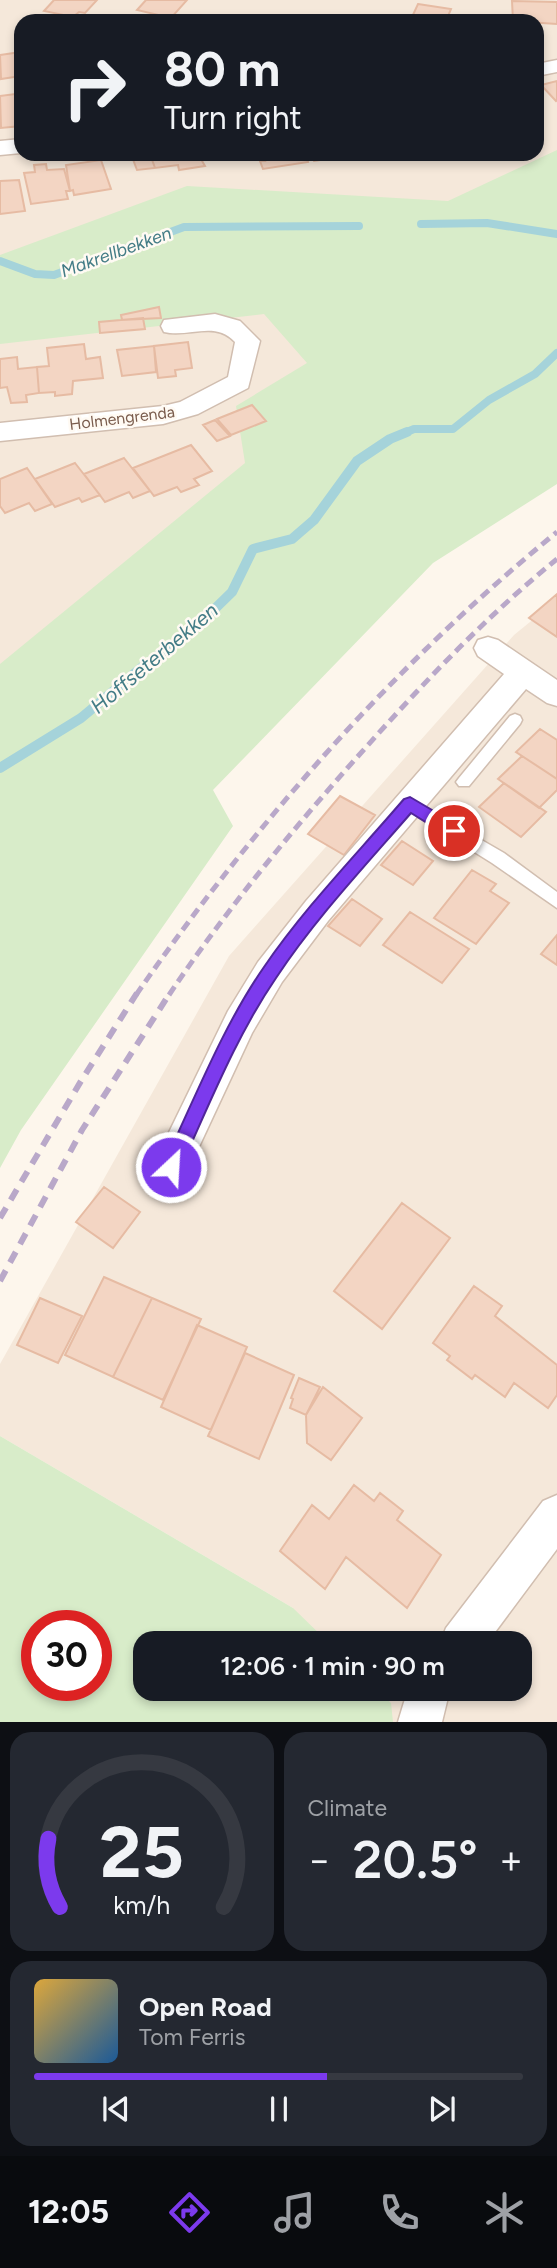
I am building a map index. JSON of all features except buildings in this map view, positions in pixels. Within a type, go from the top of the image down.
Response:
[{"type":"street","name":"Holmengrenda","points":[[0,432],[163,415],[189,408],[239,382],[248,341],[238,328],[224,322],[173,326]]},
{"type":"street","points":[[488,648],[557,695]]},
{"type":"street","points":[[171,1167],[240,1022],[270,972],[317,911],[410,804],[480,741],[522,673]]},
{"type":"street","points":[[470,1631],[557,1515]]},
{"type":"street","points":[[420,1722],[426,1701]]},
{"type":"lane","points":[[464,782],[480,741],[514,720]]},
{"type":"lane","points":[[410,804],[498,858],[557,901]]},
{"type":"shaded area","points":[[0,0],[557,0],[557,261],[0,757]]},
{"type":"shaded area","points":[[557,600],[557,1722],[292,1722],[292,1701],[532,1701],[532,1631],[293,1631],[293,1608],[0,1436],[0,1364],[229,956],[514,635]]},
{"type":"green space","points":[[557,150],[557,484],[433,563],[213,790],[233,826],[21,1130],[0,1168],[0,664],[245,463],[236,406],[307,363],[264,314],[0,344],[0,255],[187,186],[448,201],[533,161],[544,161],[544,156]]},
{"type":"green space","points":[[0,1436],[293,1608],[317,1631],[133,1631],[133,1701],[389,1701],[393,1722],[0,1722]]},
{"type":"waterway","name":"Makrellbekken","points":[[421,224],[487,223],[557,234]]},
{"type":"waterway","name":"Makrellbekken","points":[[0,261],[35,274],[54,275],[184,227],[359,226]]},
{"type":"waterway","name":"Hoffseterbekken","points":[[402,434],[414,429],[453,429],[489,400],[535,374],[557,353]]},
{"type":"waterway","name":"Hoffseterbekken","points":[[0,768],[81,718],[141,668],[191,632],[232,592],[253,549],[292,539],[314,520],[357,461],[390,439],[407,432]]},
{"type":"railway","points":[[136,995],[229,868],[330,748],[439,636],[557,532]]},
{"type":"railway","points":[[169,995],[264,867],[368,745],[459,648],[557,559]]},
{"type":"railway","points":[[0,1218],[137,993]]},
{"type":"railway","points":[[0,1281],[82,1130],[170,993]]},
{"type":"route","points":[[171,1167],[240,1022],[270,972],[317,911],[410,804],[454,831]]}]
